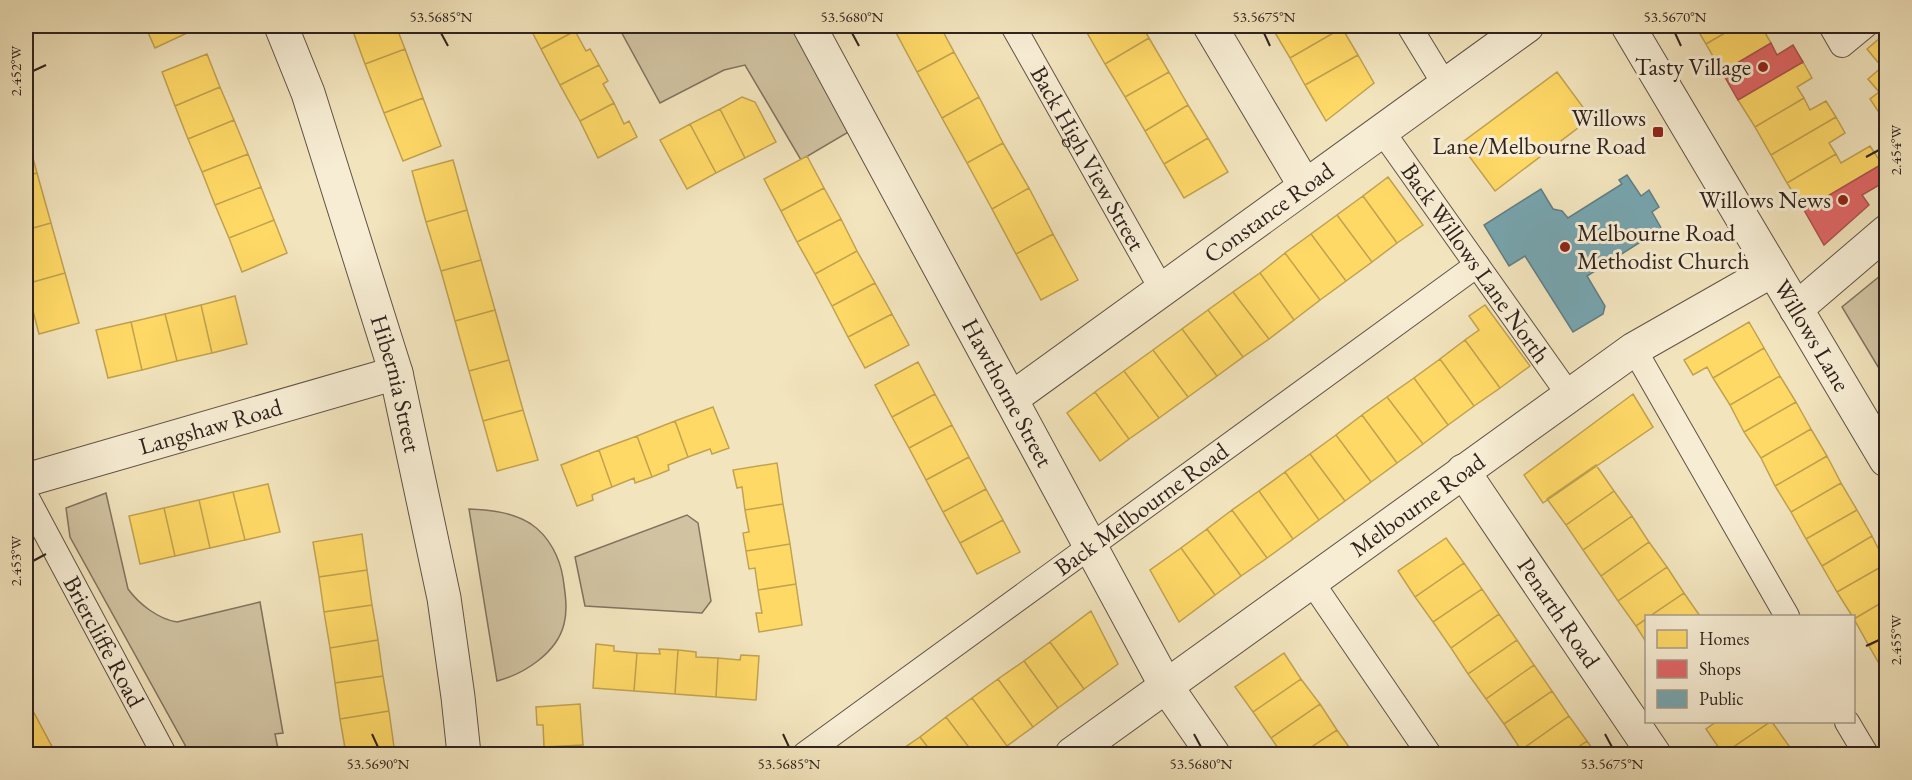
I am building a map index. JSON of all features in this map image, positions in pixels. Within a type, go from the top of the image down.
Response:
[{"type":"street","name":"Hibernia Street","points":[[281,26],[308,93],[396,373],[444,598],[464,754]]},
{"type":"street","name":"Hawthorne Street","points":[[809,26],[1166,686],[1213,754]]},
{"type":"street","points":[[1210,26],[1305,186]]},
{"type":"street","name":"Constance Road","points":[[1011,399],[1527,26]]},
{"type":"street","name":"Willows Lane","points":[[1628,26],[1887,460]]},
{"type":"street","points":[[1796,309],[1887,232]]},
{"type":"street","name":"Melbourne Road","points":[[1072,754],[1634,348],[1773,270]]},
{"type":"street","name":"Langshaw Road","points":[[26,480],[396,373]]},
{"type":"street","name":"Penarth Road","points":[[1463,471],[1654,754]]},
{"type":"lane","name":"Back High View Street","points":[[1013,26],[1162,290]]},
{"type":"lane","points":[[1409,26],[1444,85]]},
{"type":"lane","points":[[1837,35],[1865,26]]},
{"type":"lane","name":"Back Willows Lane North","points":[[1382,131],[1569,395]]},
{"type":"lane","name":"Back Melbourne Road","points":[[804,754],[1477,265]]},
{"type":"lane","points":[[1634,348],[1786,615]]},
{"type":"lane","name":"Briercliffe Road","points":[[26,496],[164,754]]},
{"type":"lane","points":[[1311,581],[1429,754]]},
{"type":"lane","points":[[1848,723],[1866,754]]},
{"type":"shaded area","points":[[618,26],[809,26],[862,124],[801,160],[745,65],[724,70],[660,103]]},
{"type":"shaded area","points":[[1886,271],[1886,380],[1842,307]]},
{"type":"shaded area","points":[[106,493],[128,589],[150,610],[163,618],[177,622],[260,602],[283,733],[275,734],[279,754],[190,754],[70,537],[66,508]]},
{"type":"shaded area","points":[[469,509],[501,512],[531,524],[553,548],[563,578],[566,601],[565,618],[554,644],[547,653],[528,668],[497,681]]},
{"type":"shaded area","points":[[687,515],[698,523],[711,601],[702,613],[585,606],[575,557]]},
{"type":"building: Homes","points":[[145,26],[199,26],[200,27],[155,48]]},
{"type":"building: Homes","points":[[351,26],[396,26],[405,49],[365,64]]},
{"type":"building: Homes","points":[[529,26],[572,26],[575,31],[541,49]]},
{"type":"building: Homes","points":[[940,26],[954,52],[917,72],[893,27]]},
{"type":"building: Homes","points":[[1095,26],[1142,26],[1149,38],[1105,64],[1086,31]]},
{"type":"building: Homes","points":[[1285,26],[1341,26],[1342,28],[1290,58],[1274,31]]},
{"type":"building: Homes","points":[[1695,26],[1737,26],[1706,44]]},
{"type":"building: Homes","points":[[1737,26],[1774,26],[1764,31],[1771,43],[1722,72],[1706,44]]},
{"type":"building: Homes","points":[[1342,28],[1358,55],[1305,85],[1290,58]]},
{"type":"building: Homes","points":[[575,31],[586,51],[590,49],[599,65],[560,85],[541,49]]},
{"type":"building: Homes","points":[[1149,38],[1169,72],[1125,97],[1105,64]]},
{"type":"building: Homes","points":[[1880,38],[1886,45],[1886,72],[1867,49]]},
{"type":"building: Homes","points":[[405,49],[423,98],[384,113],[365,64]]},
{"type":"building: Homes","points":[[954,52],[979,97],[942,118],[917,72]]},
{"type":"building: Homes","points":[[207,54],[220,87],[175,106],[162,72]]},
{"type":"building: Homes","points":[[1358,55],[1374,83],[1326,121],[1305,85]]},
{"type":"building: Homes","points":[[1803,62],[1812,78],[1797,87],[1804,98],[1755,127],[1738,100]]},
{"type":"building: Homes","points":[[599,65],[608,81],[603,84],[614,103],[580,121],[560,85]]},
{"type":"building: Homes","points":[[1882,67],[1886,72],[1886,123],[1870,99],[1879,92],[1868,79]]},
{"type":"building: Homes","points":[[1169,72],[1188,105],[1145,131],[1125,97]]},
{"type":"building: Homes","points":[[1557,72],[1591,118],[1495,191],[1460,144]]},
{"type":"building: Homes","points":[[220,87],[234,120],[188,139],[175,106]]},
{"type":"building: Homes","points":[[742,97],[755,102],[776,142],[745,158],[720,109]]},
{"type":"building: Homes","points":[[979,97],[1003,143],[967,163],[942,118]]},
{"type":"building: Homes","points":[[423,98],[441,146],[403,161],[384,113]]},
{"type":"building: Homes","points":[[1804,98],[1810,110],[1826,101],[1836,117],[1771,155],[1755,127]]},
{"type":"building: Homes","points":[[614,103],[624,124],[629,121],[637,137],[598,158],[580,121]]},
{"type":"building: Homes","points":[[1188,105],[1208,138],[1164,164],[1145,131]]},
{"type":"building: Homes","points":[[720,109],[745,158],[716,173],[690,124]]},
{"type":"building: Homes","points":[[1836,117],[1845,133],[1829,143],[1836,154],[1787,183],[1771,155]]},
{"type":"building: Homes","points":[[234,120],[248,154],[202,172],[188,139]]},
{"type":"building: Homes","points":[[690,124],[716,173],[687,189],[660,140]]},
{"type":"building: Homes","points":[[26,132],[37,173],[26,176]]},
{"type":"building: Homes","points":[[1208,138],[1228,172],[1184,198],[1164,164]]},
{"type":"building: Homes","points":[[1003,143],[1029,188],[992,209],[967,163]]},
{"type":"building: Homes","points":[[1870,146],[1882,164],[1804,210],[1787,183],[1836,154],[1841,163]]},
{"type":"building: Homes","points":[[248,154],[261,187],[215,205],[202,172]]},
{"type":"building: Homes","points":[[807,156],[824,188],[781,211],[764,179]]},
{"type":"building: Homes","points":[[453,160],[467,210],[426,222],[412,171]]},
{"type":"building: Homes","points":[[37,173],[51,223],[26,230],[26,176]]},
{"type":"building: Homes","points":[[1388,177],[1423,225],[1397,243],[1363,196]]},
{"type":"building: Homes","points":[[261,187],[274,220],[229,238],[215,205]]},
{"type":"building: Homes","points":[[824,188],[841,219],[797,242],[781,211]]},
{"type":"building: Homes","points":[[1029,188],[1053,234],[1016,254],[992,209]]},
{"type":"building: Homes","points":[[1363,196],[1397,243],[1372,262],[1337,215]]},
{"type":"building: Homes","points":[[467,210],[481,260],[441,271],[426,222]]},
{"type":"building: Homes","points":[[1337,215],[1372,262],[1346,281],[1311,234]]},
{"type":"building: Homes","points":[[841,219],[857,251],[815,274],[797,242]]},
{"type":"building: Homes","points":[[274,220],[287,253],[242,272],[229,238]]},
{"type":"building: Homes","points":[[51,223],[65,273],[26,284],[26,230]]},
{"type":"building: Homes","points":[[1053,234],[1078,280],[1041,300],[1016,254]]},
{"type":"building: Homes","points":[[1311,234],[1346,281],[1320,300],[1285,253]]},
{"type":"building: Homes","points":[[857,251],[875,283],[832,306],[815,274]]},
{"type":"building: Homes","points":[[1285,253],[1320,300],[1294,320],[1260,273]]},
{"type":"building: Homes","points":[[481,260],[495,310],[455,321],[441,271]]},
{"type":"building: Homes","points":[[65,273],[79,323],[39,334],[26,284]]},
{"type":"building: Homes","points":[[1260,273],[1294,320],[1269,339],[1233,292]]},
{"type":"building: Homes","points":[[875,283],[892,314],[848,337],[832,306]]},
{"type":"building: Homes","points":[[1233,292],[1269,339],[1243,357],[1208,310]]},
{"type":"building: Homes","points":[[235,296],[247,344],[212,353],[201,305]]},
{"type":"building: Homes","points":[[201,305],[212,353],[177,361],[165,314]]},
{"type":"building: Homes","points":[[1485,305],[1530,366],[1500,388],[1465,340],[1479,330],[1469,316]]},
{"type":"building: Homes","points":[[495,310],[509,360],[469,371],[455,321]]},
{"type":"building: Homes","points":[[1208,310],[1243,357],[1217,376],[1182,329]]},
{"type":"building: Homes","points":[[165,314],[177,361],[142,370],[131,322]]},
{"type":"building: Homes","points":[[892,314],[909,345],[865,368],[848,337]]},
{"type":"building: Homes","points":[[131,322],[142,370],[108,378],[96,330]]},
{"type":"building: Homes","points":[[1749,322],[1764,348],[1713,378],[1707,367],[1693,375],[1684,360]]},
{"type":"building: Homes","points":[[1182,329],[1217,376],[1188,397],[1153,350]]},
{"type":"building: Homes","points":[[1465,340],[1500,388],[1474,406],[1440,359]]},
{"type":"building: Homes","points":[[1764,348],[1780,376],[1730,405],[1713,378]]},
{"type":"building: Homes","points":[[1153,350],[1188,397],[1159,418],[1124,371]]},
{"type":"building: Homes","points":[[1440,359],[1474,406],[1448,425],[1414,378]]},
{"type":"building: Homes","points":[[509,360],[523,410],[483,421],[469,371]]},
{"type":"building: Homes","points":[[918,362],[935,394],[892,417],[875,385]]},
{"type":"building: Homes","points":[[1124,371],[1159,418],[1129,439],[1095,392]]},
{"type":"building: Homes","points":[[1780,376],[1796,402],[1744,432],[1730,405]]},
{"type":"building: Homes","points":[[1414,378],[1448,425],[1423,444],[1387,397]]},
{"type":"building: Homes","points":[[1095,392],[1129,439],[1100,461],[1067,413]]},
{"type":"building: Homes","points":[[935,394],[952,425],[909,448],[892,417]]},
{"type":"building: Homes","points":[[1633,394],[1653,427],[1543,503],[1524,475]]},
{"type":"building: Homes","points":[[1387,397],[1423,444],[1397,463],[1362,415]]},
{"type":"building: Homes","points":[[1796,402],[1811,429],[1761,458],[1744,432]]},
{"type":"building: Homes","points":[[713,407],[729,448],[712,454],[710,449],[688,457],[675,421]]},
{"type":"building: Homes","points":[[523,410],[538,460],[497,471],[483,421]]},
{"type":"building: Homes","points":[[1362,415],[1397,463],[1371,482],[1336,435]]},
{"type":"building: Homes","points":[[675,421],[688,457],[668,465],[669,470],[652,477],[637,436]]},
{"type":"building: Homes","points":[[952,425],[969,457],[926,480],[909,448]]},
{"type":"building: Homes","points":[[1811,429],[1827,456],[1775,486],[1761,458]]},
{"type":"building: Homes","points":[[1336,435],[1371,482],[1345,501],[1310,454]]},
{"type":"building: Homes","points":[[637,436],[652,477],[635,483],[634,478],[612,487],[599,450]]},
{"type":"building: Homes","points":[[599,450],[612,487],[592,495],[593,500],[577,506],[561,465]]},
{"type":"building: Homes","points":[[1310,454],[1345,501],[1319,520],[1285,472]]},
{"type":"building: Homes","points":[[1827,456],[1841,483],[1791,512],[1775,486]]},
{"type":"building: Homes","points":[[969,457],[986,489],[943,512],[926,480]]},
{"type":"building: Homes","points":[[777,463],[783,504],[745,510],[742,487],[737,488],[733,470]]},
{"type":"building: Homes","points":[[1596,465],[1614,491],[1566,525],[1547,499]]},
{"type":"building: Homes","points":[[1285,472],[1319,520],[1293,539],[1259,491]]},
{"type":"building: Homes","points":[[1841,483],[1857,510],[1806,539],[1791,512]]},
{"type":"building: Homes","points":[[268,484],[280,532],[245,540],[233,492]]},
{"type":"building: Homes","points":[[986,489],[1003,520],[960,543],[943,512]]},
{"type":"building: Homes","points":[[1259,491],[1293,539],[1267,558],[1232,510]]},
{"type":"building: Homes","points":[[1614,491],[1632,516],[1583,550],[1566,525]]},
{"type":"building: Homes","points":[[233,492],[245,540],[210,548],[199,500]]},
{"type":"building: Homes","points":[[199,500],[210,548],[175,556],[164,508]]},
{"type":"building: Homes","points":[[783,504],[790,544],[746,551],[743,533],[749,532],[745,510]]},
{"type":"building: Homes","points":[[164,508],[175,556],[140,564],[129,516]]},
{"type":"building: Homes","points":[[1232,510],[1267,558],[1241,576],[1207,529]]},
{"type":"building: Homes","points":[[1857,510],[1872,536],[1822,566],[1806,539]]},
{"type":"building: Homes","points":[[1632,516],[1649,542],[1601,576],[1583,550]]},
{"type":"building: Homes","points":[[1003,520],[1020,552],[977,574],[960,543]]},
{"type":"building: Homes","points":[[1207,529],[1241,576],[1215,595],[1181,548]]},
{"type":"building: Homes","points":[[362,534],[367,570],[319,577],[313,542]]},
{"type":"building: Homes","points":[[1872,536],[1886,564],[1837,592],[1822,566]]},
{"type":"building: Homes","points":[[1446,538],[1464,563],[1415,597],[1398,571]]},
{"type":"building: Homes","points":[[1649,542],[1667,567],[1618,601],[1601,576]]},
{"type":"building: Homes","points":[[790,544],[796,584],[758,590],[755,568],[749,569],[746,551]]},
{"type":"building: Homes","points":[[1181,548],[1215,595],[1179,622],[1150,570]]},
{"type":"building: Homes","points":[[1464,563],[1482,589],[1433,622],[1415,597]]},
{"type":"building: Homes","points":[[1886,564],[1886,600],[1855,618],[1855,615],[1851,615],[1837,592]]},
{"type":"building: Homes","points":[[1667,567],[1684,593],[1651,615],[1645,615],[1645,620],[1636,626],[1618,601]]},
{"type":"building: Homes","points":[[367,570],[372,605],[324,612],[319,577]]},
{"type":"building: Homes","points":[[796,584],[802,625],[759,632],[756,613],[762,613],[758,590]]},
{"type":"building: Homes","points":[[1482,589],[1499,614],[1451,648],[1433,622]]},
{"type":"building: Homes","points":[[1684,593],[1699,615],[1651,615]]},
{"type":"building: Homes","points":[[1886,600],[1886,636],[1869,646],[1855,618]]},
{"type":"building: Homes","points":[[372,605],[378,640],[330,648],[324,612]]},
{"type":"building: Homes","points":[[1091,611],[1118,664],[1084,689],[1050,642]]},
{"type":"building: Homes","points":[[1499,614],[1517,640],[1468,674],[1451,648]]},
{"type":"building: Homes","points":[[1645,620],[1645,640],[1636,626]]},
{"type":"building: Homes","points":[[1886,636],[1886,671],[1884,672],[1869,646]]},
{"type":"building: Homes","points":[[378,640],[383,676],[335,683],[330,648]]},
{"type":"building: Homes","points":[[1517,640],[1534,665],[1486,699],[1468,674]]},
{"type":"building: Homes","points":[[1050,642],[1084,689],[1058,708],[1024,661]]},
{"type":"building: Homes","points":[[596,644],[614,646],[614,651],[637,653],[634,691],[593,688]]},
{"type":"building: Homes","points":[[659,649],[678,650],[675,694],[634,691],[637,653],[660,654]]},
{"type":"building: Homes","points":[[678,650],[696,652],[696,657],[718,658],[716,697],[675,694]]},
{"type":"building: Homes","points":[[1284,653],[1301,679],[1253,712],[1235,687]]},
{"type":"building: Homes","points":[[741,655],[759,656],[756,700],[716,697],[718,658],[740,660]]},
{"type":"building: Homes","points":[[1024,661],[1058,708],[1033,727],[998,679]]},
{"type":"building: Homes","points":[[1534,665],[1552,691],[1504,724],[1486,699]]},
{"type":"building: Homes","points":[[383,676],[389,711],[340,719],[335,683]]},
{"type":"building: Homes","points":[[998,679],[1033,727],[1007,746],[972,698]]},
{"type":"building: Homes","points":[[1301,679],[1320,704],[1271,738],[1253,712]]},
{"type":"building: Homes","points":[[1552,691],[1569,716],[1521,750],[1504,724]]},
{"type":"building: Homes","points":[[972,698],[1007,746],[995,754],[974,754],[946,717]]},
{"type":"building: Homes","points":[[580,704],[583,745],[544,747],[543,725],[537,725],[536,707]]},
{"type":"building: Homes","points":[[1320,704],[1337,730],[1301,754],[1282,754],[1271,738]]},
{"type":"building: Homes","points":[[33,711],[56,754],[26,754],[26,715]]},
{"type":"building: Homes","points":[[389,711],[394,747],[346,754],[340,719]]},
{"type":"building: Homes","points":[[1569,716],[1587,741],[1568,754],[1524,754],[1521,750]]},
{"type":"building: Homes","points":[[946,717],[974,754],[933,754],[920,737]]},
{"type":"building: Homes","points":[[1715,723],[1769,723],[1723,754],[1706,729]]},
{"type":"building: Homes","points":[[1769,723],[1773,723],[1789,746],[1776,754],[1723,754]]},
{"type":"building: Homes","points":[[1337,730],[1354,754],[1301,754]]},
{"type":"building: Homes","points":[[920,737],[933,754],[895,754]]},
{"type":"building: Homes","points":[[1587,741],[1596,754],[1568,754]]},
{"type":"building: Homes","points":[[583,745],[583,754],[545,754],[544,747]]},
{"type":"building: Shops","name":"Tasty Village","points":[[1771,43],[1777,55],[1793,45],[1803,62],[1738,100],[1722,72]]},
{"type":"building: Shops","name":"Willows News","points":[[1882,164],[1886,181],[1862,195],[1869,205],[1824,245],[1804,210]]},
{"type":"building: Public","name":"Melbourne Road Methodist Church","points":[[1627,175],[1641,196],[1649,190],[1659,207],[1652,212],[1664,233],[1656,238],[1653,234],[1587,276],[1605,306],[1603,314],[1573,332],[1525,256],[1509,266],[1484,225],[1541,189],[1553,209],[1562,211],[1568,218],[1622,184],[1619,180]]},
{"type":"place","name":"Tasty Village","points":[[1763,67]]},
{"type":"place","name":"Willows Lane/Melbourne Road","points":[[1658,132]]},
{"type":"place","name":"Willows News","points":[[1843,200]]},
{"type":"place","name":"Melbourne Road Methodist Church","points":[[1565,247]]}]
